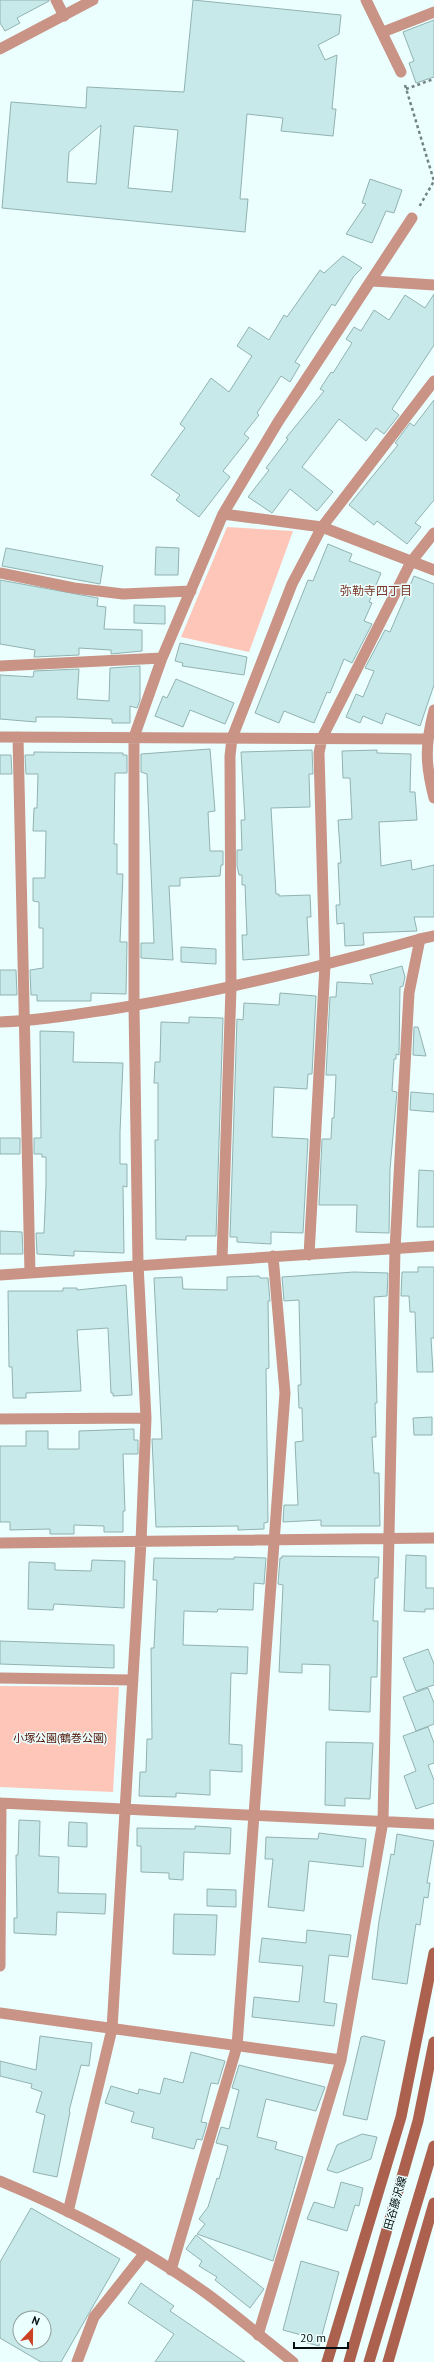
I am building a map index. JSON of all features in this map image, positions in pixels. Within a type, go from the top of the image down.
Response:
[{"type":"main road","points":[[327,2362],[401,2117],[434,1953]]},
{"type":"main road","name":"田谷藤沢線","points":[[349,2362],[418,2121],[432,2058],[434,2042]]},
{"type":"main road","name":"田谷藤沢線","points":[[369,2362],[434,2146]]},
{"type":"main road","points":[[388,2362],[434,2203]]},
{"type":"street","points":[[56,0],[64,16]]},
{"type":"street","points":[[0,49],[93,0]]},
{"type":"street","points":[[366,0],[383,32],[401,72]]},
{"type":"street","points":[[383,32],[434,12]]},
{"type":"street","points":[[68,2212],[112,2029],[141,1542],[146,1418],[138,1264],[134,1006],[134,737],[162,658],[223,514],[278,422],[373,280],[412,218]]},
{"type":"street","points":[[373,280],[434,285]]},
{"type":"street","points":[[222,1259],[231,988],[230,756],[232,738],[292,584],[322,527],[434,381]]},
{"type":"street","points":[[223,514],[322,527],[434,570]]},
{"type":"street","points":[[309,1255],[325,965],[319,754],[322,738],[411,562],[434,533]]},
{"type":"street","points":[[0,573],[74,588],[123,594],[191,591]]},
{"type":"street","points":[[0,666],[162,658]]},
{"type":"street","points":[[434,710],[427,739],[427,770],[434,798]]},
{"type":"street","points":[[0,737],[427,739]]},
{"type":"street","points":[[18,737],[30,1273]]},
{"type":"street","points":[[0,1022],[25,1022],[134,1006],[231,988],[434,936]]},
{"type":"street","points":[[258,2335],[341,2060],[383,1821],[395,1249],[409,993],[420,939]]},
{"type":"street","points":[[0,1275],[138,1264],[309,1255],[434,1246]]},
{"type":"street","points":[[171,2270],[237,2046],[284,1393],[273,1256]]},
{"type":"street","points":[[0,1420],[146,1418]]},
{"type":"street","points":[[0,1543],[434,1538]]},
{"type":"street","points":[[0,1678],[133,1680]]},
{"type":"street","points":[[0,1966],[1,1803],[434,1824]]},
{"type":"street","points":[[0,2013],[341,2060]]},
{"type":"street","points":[[0,2181],[105,2230],[171,2270],[210,2296],[293,2362]]},
{"type":"street","points":[[77,2362],[94,2317],[144,2254]]},
{"type":"path","points":[[401,72],[434,181],[412,218]]},
{"type":"path","points":[[406,89],[434,79]]},
{"type":"green space","points":[[227,527],[293,531],[249,652],[181,637]]},
{"type":"green space","name":"小塚公園(鶴巻公園)","points":[[0,1686],[119,1687],[113,1792],[0,1787]]},
{"type":"building","points":[[0,0],[49,1],[17,18],[20,23],[5,31],[0,23]]},
{"type":"building","points":[[193,0],[341,15],[339,34],[318,45],[325,60],[337,55],[332,109],[336,109],[333,136],[281,131],[283,118],[247,114],[240,199],[248,199],[245,232],[2,208],[11,102],[86,108],[87,87],[184,92]],"holes":[[[101,125],[96,184],[67,182],[69,152]],[[134,126],[178,130],[172,192],[128,188]]]},
{"type":"building","points":[[434,20],[434,77],[416,83],[409,63],[414,61],[403,32]]},
{"type":"building","points":[[370,179],[402,190],[394,213],[386,211],[372,243],[346,234],[366,204],[362,203]]},
{"type":"building","points":[[343,256],[362,268],[354,276],[335,306],[332,304],[312,335],[295,362],[300,365],[290,382],[281,376],[257,413],[259,415],[244,434],[249,438],[223,471],[230,477],[199,517],[176,500],[180,495],[151,475],[185,428],[180,424],[211,378],[229,392],[252,356],[237,346],[249,327],[269,340],[284,315],[287,317],[320,270],[324,273]]},
{"type":"building","points":[[434,294],[434,345],[392,409],[399,415],[384,434],[376,428],[366,441],[339,419],[302,467],[333,492],[317,511],[290,489],[272,513],[248,497],[269,470],[266,468],[288,439],[286,438],[324,391],[320,389],[331,372],[333,373],[352,343],[346,339],[354,327],[361,331],[374,310],[389,320],[405,295],[425,308]]},
{"type":"building","points":[[434,400],[434,500],[415,523],[421,527],[407,544],[377,521],[374,525],[349,505],[398,445],[395,443],[410,423],[414,426]]},
{"type":"building","points":[[328,544],[352,554],[349,561],[381,573],[369,602],[372,603],[364,621],[372,624],[352,663],[344,659],[330,693],[327,692],[314,723],[284,711],[279,723],[255,713],[308,580],[313,581]]},
{"type":"building","points":[[156,547],[179,548],[178,575],[155,575]]},
{"type":"building","points":[[6,548],[103,566],[100,584],[2,566]]},
{"type":"building","points":[[414,576],[434,584],[434,685],[420,726],[386,713],[382,724],[363,716],[360,723],[346,717],[356,694],[363,697],[374,671],[365,668],[385,630],[390,632]]},
{"type":"building","points":[[0,580],[98,598],[97,606],[106,607],[104,629],[142,630],[142,651],[111,654],[111,650],[79,648],[79,655],[34,657],[35,650],[0,644]]},
{"type":"building","points":[[134,605],[165,606],[165,624],[134,623]]},
{"type":"building","points":[[180,643],[247,657],[244,675],[182,666],[183,663],[175,661]]},
{"type":"building","points":[[140,666],[140,700],[137,708],[130,706],[130,723],[112,723],[112,719],[62,717],[36,717],[36,722],[0,719],[0,675],[33,677],[34,671],[79,669],[77,699],[109,701],[110,668]]},
{"type":"building","points":[[176,679],[234,703],[225,724],[190,710],[183,727],[155,716],[163,696],[167,698]]},
{"type":"building","points":[[210,749],[215,811],[208,812],[210,851],[223,851],[223,865],[221,865],[220,876],[180,878],[180,886],[169,886],[173,960],[141,958],[141,943],[154,943],[147,774],[141,772],[141,754]]},
{"type":"building","points":[[312,750],[313,774],[309,774],[310,807],[271,808],[276,894],[279,894],[279,896],[310,895],[311,917],[307,917],[309,955],[243,960],[242,935],[247,935],[245,885],[242,885],[242,875],[239,875],[237,866],[237,850],[242,850],[241,820],[245,820],[241,752]]},
{"type":"building","points":[[377,750],[377,753],[411,754],[410,792],[415,792],[417,820],[379,822],[381,866],[411,860],[412,870],[434,865],[434,917],[414,917],[417,931],[363,933],[364,945],[345,946],[344,923],[337,924],[336,905],[340,905],[338,863],[341,863],[338,820],[352,819],[350,778],[343,778],[342,751]]},
{"type":"building","points":[[34,752],[123,753],[123,755],[127,755],[127,773],[115,773],[114,844],[117,844],[117,874],[123,874],[120,942],[127,942],[126,994],[91,993],[91,1001],[37,1001],[37,995],[31,995],[30,970],[43,968],[43,928],[39,928],[39,902],[33,901],[33,878],[45,878],[46,831],[33,831],[34,808],[37,808],[38,774],[26,774],[25,755],[34,755]]},
{"type":"building","points":[[0,755],[11,755],[12,774],[0,774]]},
{"type":"building","points":[[181,947],[216,949],[216,964],[181,962]]},
{"type":"building","points":[[402,966],[405,977],[403,986],[400,987],[399,1055],[396,1054],[396,1059],[394,1059],[392,1091],[397,1092],[390,1169],[389,1233],[356,1232],[357,1205],[319,1205],[322,1139],[331,1139],[332,1118],[334,1118],[336,1075],[326,1075],[330,997],[336,997],[337,982],[373,984],[370,975]]},
{"type":"building","points":[[0,970],[16,970],[17,995],[0,995]]},
{"type":"building","points":[[280,993],[316,996],[312,1074],[308,1074],[307,1089],[274,1087],[272,1137],[308,1139],[303,1233],[271,1232],[271,1244],[237,1242],[237,1237],[230,1237],[237,1019],[243,1020],[244,1003],[279,1005]]},
{"type":"building","points":[[189,1017],[223,1018],[216,1236],[186,1236],[186,1240],[156,1239],[155,1140],[158,1140],[158,1083],[154,1083],[155,1062],[160,1062],[161,1022],[189,1023]]},
{"type":"building","points":[[414,1027],[418,1027],[426,1056],[413,1055]]},
{"type":"building","points":[[40,1031],[74,1032],[73,1062],[123,1063],[120,1164],[127,1164],[127,1187],[123,1186],[124,1253],[74,1251],[74,1256],[37,1254],[36,1233],[44,1233],[46,1185],[46,1157],[42,1157],[42,1154],[34,1154],[34,1138],[41,1138]]},
{"type":"building","points":[[411,1092],[434,1094],[434,1112],[410,1110]]},
{"type":"building","points":[[0,1138],[20,1138],[20,1154],[0,1154]]},
{"type":"building","points":[[419,1170],[434,1171],[434,1227],[417,1227]]},
{"type":"building","points":[[0,1231],[22,1232],[23,1254],[0,1254]]},
{"type":"building","points":[[418,1267],[434,1267],[434,1338],[431,1338],[433,1372],[417,1372],[415,1312],[410,1312],[409,1296],[401,1296],[402,1272],[418,1272]]},
{"type":"building","points":[[354,1272],[388,1273],[387,1296],[374,1297],[377,1403],[375,1403],[376,1437],[372,1437],[374,1473],[379,1473],[380,1526],[321,1526],[321,1520],[283,1522],[284,1505],[298,1505],[295,1442],[303,1441],[302,1408],[299,1408],[298,1385],[301,1385],[299,1300],[284,1301],[282,1277]]},
{"type":"building","points":[[259,1276],[260,1278],[268,1278],[270,1301],[268,1301],[269,1368],[266,1369],[268,1522],[264,1523],[264,1529],[238,1530],[238,1526],[156,1527],[152,1439],[162,1439],[154,1278],[182,1277],[183,1289],[227,1290],[227,1277]]},
{"type":"building","points":[[126,1285],[132,1395],[113,1396],[113,1393],[111,1393],[108,1328],[77,1330],[81,1391],[26,1393],[26,1398],[13,1398],[12,1367],[9,1367],[8,1291],[63,1291],[63,1288],[77,1288],[77,1290]]},
{"type":"building","points":[[432,1417],[432,1435],[414,1435],[413,1418]]},
{"type":"building","points":[[134,1429],[134,1440],[138,1440],[138,1454],[123,1454],[125,1511],[123,1511],[123,1532],[104,1532],[104,1526],[74,1525],[74,1534],[50,1534],[50,1529],[10,1530],[10,1522],[0,1522],[0,1446],[26,1446],[26,1431],[48,1431],[48,1449],[79,1449],[79,1431]]},
{"type":"building","points":[[406,1555],[426,1556],[426,1588],[434,1588],[434,1609],[425,1609],[425,1612],[404,1611]]},
{"type":"building","points":[[282,1556],[379,1557],[378,1578],[375,1578],[373,1621],[378,1621],[377,1677],[371,1677],[370,1712],[329,1710],[330,1665],[302,1664],[302,1673],[279,1672],[283,1585],[278,1584],[280,1558],[282,1558]]},
{"type":"building","points":[[234,1557],[266,1558],[264,1584],[254,1583],[253,1610],[218,1609],[217,1612],[184,1611],[183,1645],[248,1647],[247,1674],[231,1673],[229,1744],[242,1745],[242,1772],[210,1770],[210,1795],[176,1793],[176,1797],[139,1796],[140,1772],[146,1772],[147,1739],[152,1739],[151,1648],[154,1648],[157,1580],[153,1580],[154,1558],[234,1559]]},
{"type":"building","points":[[92,1560],[125,1561],[124,1608],[54,1604],[53,1610],[28,1609],[29,1562],[55,1563],[55,1570],[91,1571]]},
{"type":"building","points":[[0,1641],[114,1645],[114,1668],[0,1664]]},
{"type":"building","points":[[428,1649],[434,1664],[434,1685],[416,1691],[403,1658]]},
{"type":"building","points":[[428,1688],[434,1703],[434,1724],[416,1731],[403,1697]]},
{"type":"building","points":[[428,1727],[434,1743],[434,1763],[428,1765],[434,1780],[434,1803],[416,1809],[404,1776],[416,1771],[403,1736]]},
{"type":"building","points":[[326,1742],[373,1743],[370,1799],[345,1798],[345,1806],[325,1805]]},
{"type":"building","points":[[19,1820],[40,1821],[39,1856],[59,1857],[58,1893],[106,1894],[105,1914],[57,1912],[56,1935],[14,1933],[14,1918],[17,1918],[16,1855],[18,1855]]},
{"type":"building","points":[[69,1822],[87,1823],[87,1847],[68,1846]]},
{"type":"building","points":[[195,1826],[231,1828],[230,1854],[184,1852],[183,1880],[169,1879],[169,1873],[141,1872],[141,1846],[137,1846],[137,1828],[195,1829]]},
{"type":"building","points":[[319,1833],[366,1839],[363,1867],[309,1861],[304,1911],[268,1907],[273,1859],[265,1859],[266,1837],[318,1839]]},
{"type":"building","points":[[397,1834],[434,1841],[427,1883],[430,1883],[428,1898],[424,1897],[420,1925],[416,1924],[407,1984],[372,1979],[379,1921],[391,1854],[394,1855]]},
{"type":"building","points":[[207,1889],[236,1890],[236,1907],[207,1906]]},
{"type":"building","points":[[174,1914],[217,1915],[215,1955],[173,1954]]},
{"type":"building","points":[[307,1930],[351,1935],[348,1957],[329,1955],[324,2002],[337,2004],[334,2026],[252,2017],[254,1997],[299,2002],[303,1966],[259,1962],[262,1938],[306,1943]]},
{"type":"building","points":[[40,2036],[92,2043],[89,2066],[81,2065],[69,2111],[57,2177],[33,2172],[45,2115],[36,2112],[42,2092],[31,2088],[32,2084],[0,2076],[0,2061],[36,2070]]},
{"type":"building","points":[[364,2036],[385,2041],[367,2120],[343,2115],[361,2037]]},
{"type":"building","points":[[191,2052],[225,2061],[218,2084],[211,2083],[201,2122],[207,2123],[202,2140],[197,2139],[194,2149],[152,2138],[154,2128],[131,2122],[134,2112],[105,2103],[111,2086],[138,2094],[139,2089],[160,2094],[164,2078],[183,2083]]},
{"type":"building","points":[[239,2065],[325,2087],[316,2111],[266,2099],[257,2137],[277,2142],[275,2149],[303,2157],[273,2261],[197,2234],[205,2224],[199,2219],[208,2207],[217,2178],[219,2179],[228,2146],[216,2143],[221,2127],[229,2129],[239,2090],[232,2088]]},
{"type":"building","points":[[362,2134],[377,2137],[371,2159],[337,2173],[327,2170],[337,2145]]},
{"type":"building","points":[[341,2182],[363,2188],[359,2206],[355,2205],[347,2231],[307,2219],[314,2202],[334,2208]]},
{"type":"building","points":[[31,2208],[120,2259],[61,2362],[41,2362],[20,2350],[52,2350],[52,2310],[12,2310],[12,2345],[0,2338],[0,2262]]},
{"type":"building","points":[[196,2235],[264,2289],[250,2308],[215,2280],[217,2277],[199,2266],[202,2261],[186,2249]]},
{"type":"building","points":[[301,2261],[339,2272],[319,2346],[304,2342],[305,2336],[283,2330]]},
{"type":"building","points":[[141,2283],[174,2306],[170,2311],[245,2362],[155,2362],[174,2334],[128,2303]]},
{"type":"district","name":"弥勒寺四丁目","points":[[376,591]]}]
